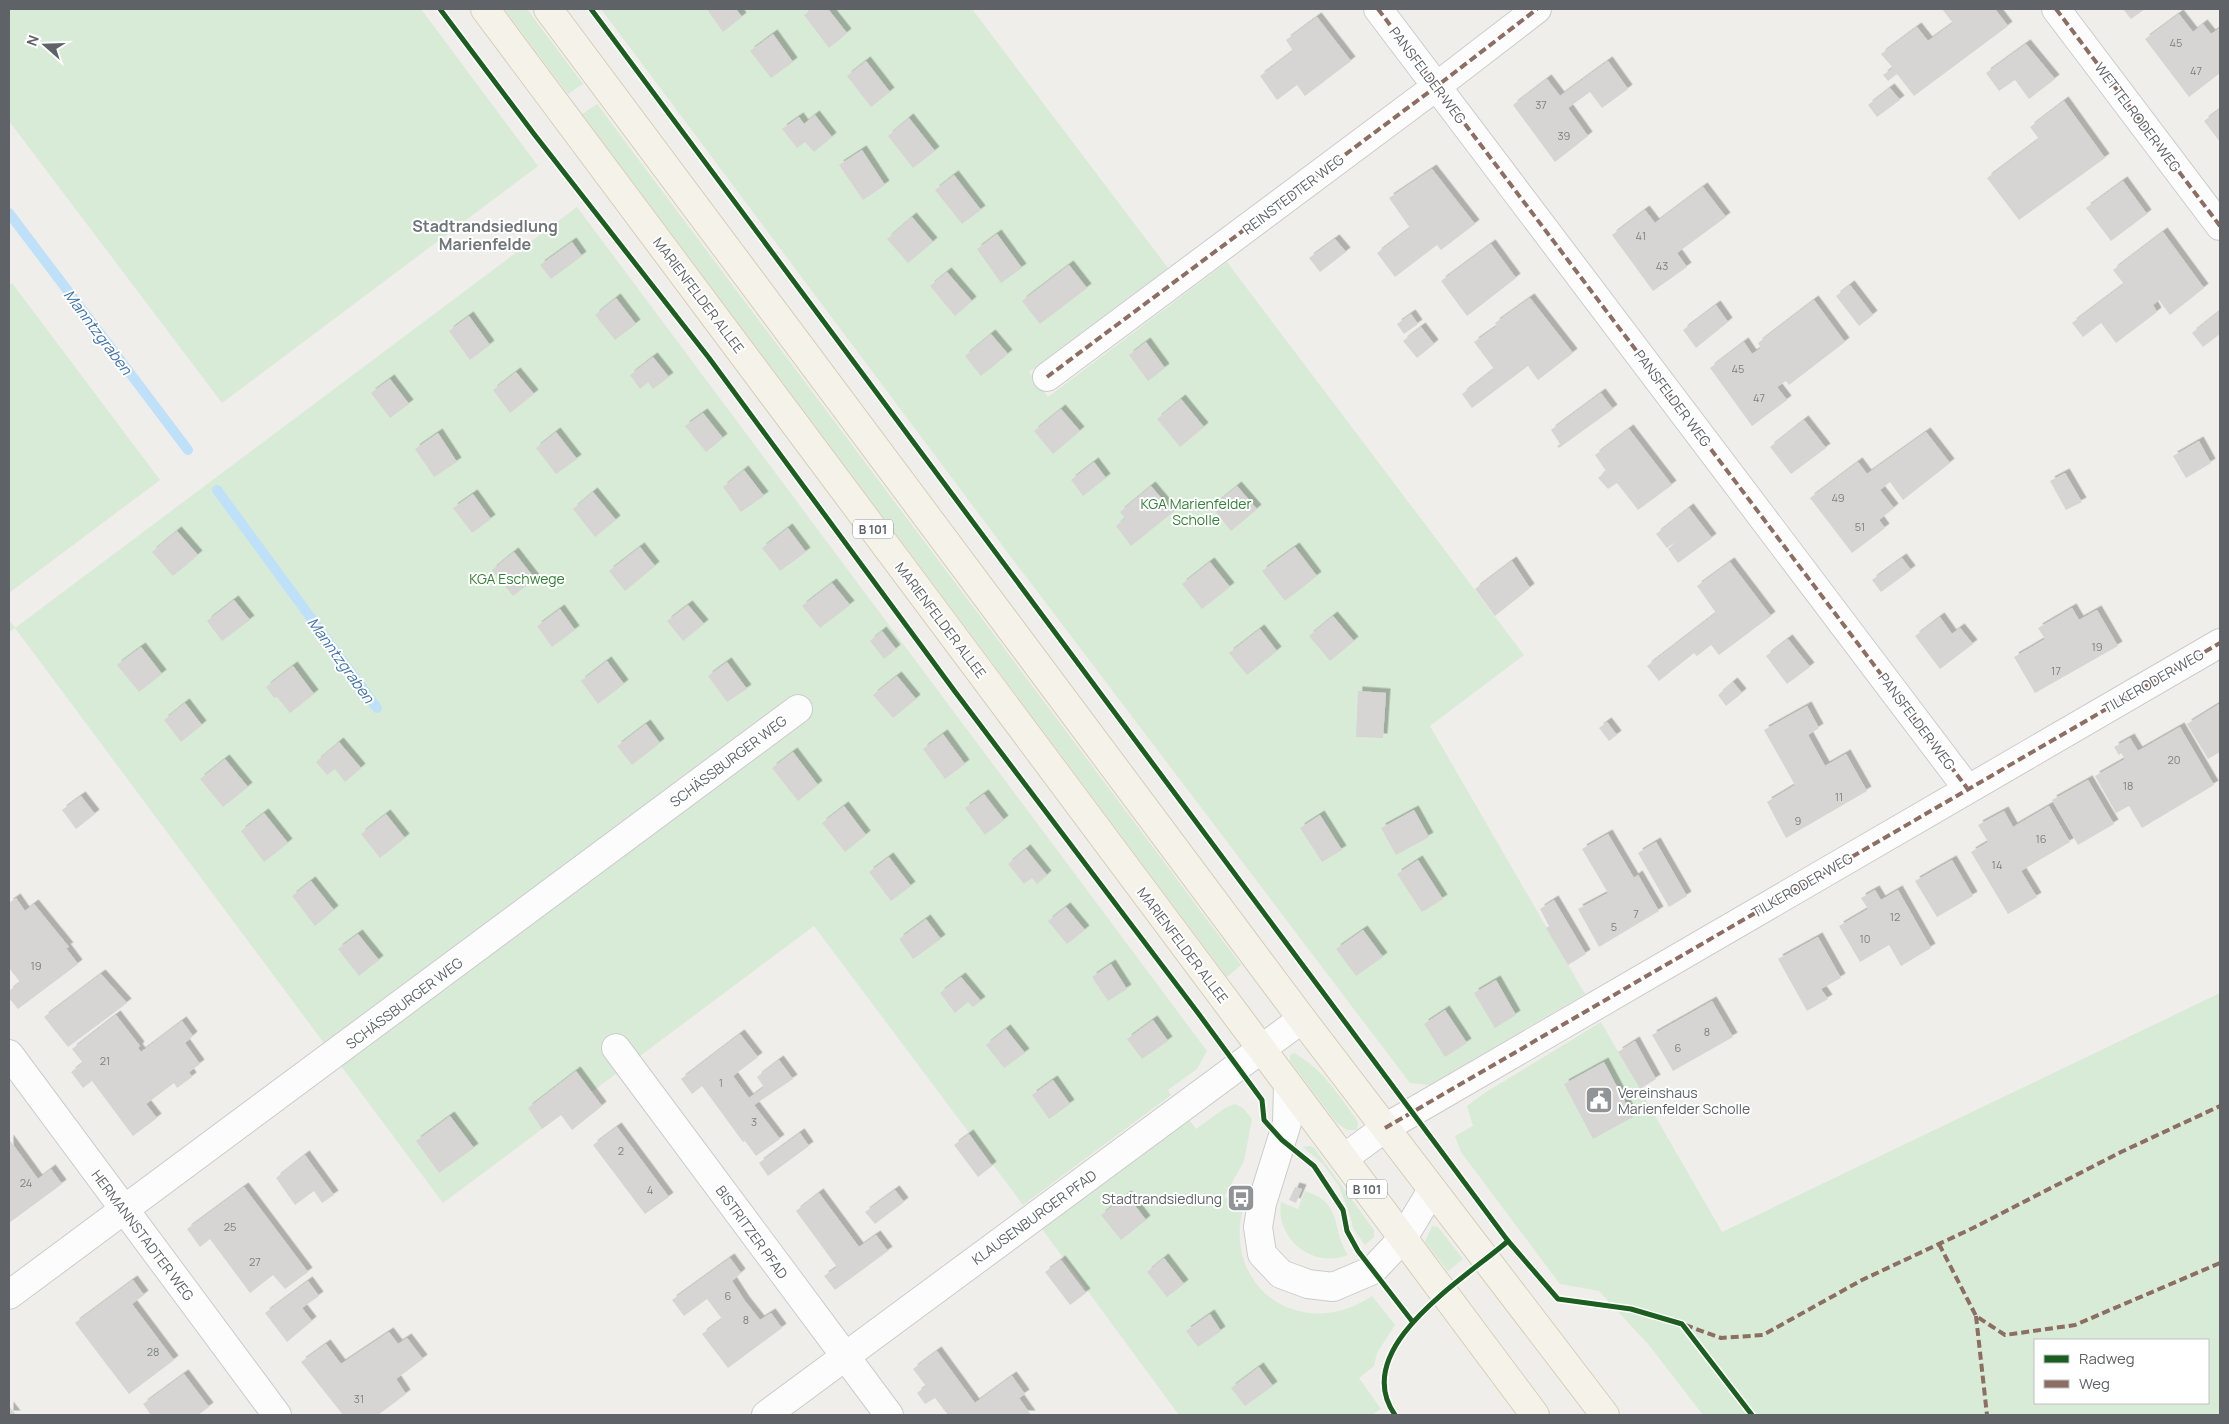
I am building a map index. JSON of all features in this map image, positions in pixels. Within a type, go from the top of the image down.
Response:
[{"type":"main road","name":"MARIENFELDER ALLEE","points":[[485,9],[1529,1407]]},
{"type":"main road","points":[[548,9],[1302,1018],[1605,1415]]},
{"type":"street","name":"PANSFELDER WEG","points":[[1378,9],[1967,788]]},
{"type":"street","name":"REINSTEDTER WEG","points":[[1047,377],[1437,86],[1537,9]]},
{"type":"street","name":"WETTELRODER WEG","points":[[2056,9],[2220,226]]},
{"type":"street","name":"TILKERODER WEG","points":[[1385,1128],[1967,788],[2220,643]]},
{"type":"street","name":"SCHÄSSBURGER WEG","points":[[9,1295],[798,710]]},
{"type":"street","name":"KLAUSENBURGER PFAD","points":[[766,1415],[1302,1018]]},
{"type":"street","name":"BISTRITZER PFAD","points":[[616,1048],[888,1415]]},
{"type":"street","name":"HERMANNSTADTER WEG","points":[[9,1054],[278,1415]]},
{"type":"street","points":[[1288,1085],[1287,1123],[1262,1203],[1258,1227],[1262,1254],[1281,1274],[1308,1284],[1333,1288],[1373,1270],[1403,1238],[1432,1190]]},
{"type":"street","points":[[1344,1158],[1385,1128]]},
{"type":"green space","points":[[9,9],[421,9],[538,166],[222,403],[9,121]]},
{"type":"green space","points":[[504,9],[527,9],[583,84],[568,94]]},
{"type":"green space","name":"KGA Marienfelder Scholle","points":[[601,9],[972,9],[1168,268],[1029,372],[1048,397],[1227,262],[1524,655],[1430,726],[1585,994],[1429,1085],[1410,1083],[1011,557]]},
{"type":"green space","points":[[597,104],[1241,965],[1227,977],[582,114]]},
{"type":"green space","name":"KGA Eschwege","points":[[577,207],[1207,1051],[1197,1069],[1168,1090],[1171,1095],[1023,1205],[814,926],[443,1203],[15,628]]},
{"type":"green space","points":[[12,283],[160,480],[9,593],[9,285]]},
{"type":"green space","points":[[9,620],[15,628],[9,632]]},
{"type":"green space","points":[[2220,993],[2220,1415],[1703,1415],[1648,1344],[1599,1291],[1560,1284],[1461,1152],[1455,1136],[1473,1126],[1467,1106],[1483,1094],[1601,1022],[1722,1232]]},
{"type":"green space","points":[[1294,1053],[1314,1067],[1330,1084],[1358,1122],[1357,1130],[1347,1130],[1336,1122],[1290,1061],[1290,1055]]},
{"type":"green space","points":[[1235,1104],[1243,1108],[1252,1119],[1244,1161],[1224,1197],[1244,1204],[1240,1234],[1244,1260],[1255,1282],[1272,1299],[1294,1310],[1319,1314],[1345,1309],[1372,1296],[1395,1325],[1377,1353],[1374,1366],[1359,1378],[1381,1409],[1371,1415],[1179,1415],[1042,1229],[1189,1119],[1196,1129],[1225,1108]]},
{"type":"green space","points":[[1310,1146],[1314,1148],[1374,1230],[1374,1237],[1365,1245],[1353,1228],[1339,1186],[1323,1164],[1303,1147]]},
{"type":"green space","points":[[1305,1191],[1326,1202],[1331,1209],[1339,1235],[1348,1255],[1322,1258],[1299,1248],[1290,1239],[1284,1228],[1281,1202],[1298,1209]]},
{"type":"green space","points":[[1432,1226],[1438,1227],[1463,1259],[1448,1271],[1425,1242]]},
{"type":"building","points":[[711,9],[736,9],[742,17],[723,32],[708,11]]},
{"type":"building","points":[[812,9],[828,9],[847,33],[829,48],[804,15]]},
{"type":"building","points":[[1942,9],[1995,9],[2008,26],[1914,96],[1897,74],[1888,81],[1883,75],[1893,68],[1881,54],[1917,27],[1928,41],[1953,23]]},
{"type":"building","points":[[2123,9],[2145,9],[2131,19]]},
{"type":"building","points":[[2179,14],[2193,32],[2203,24],[2211,34],[2220,28],[2220,73],[2189,97],[2145,39]]},
{"type":"building","points":[[1317,17],[1351,61],[1305,96],[1297,85],[1277,100],[1260,76],[1293,51],[1286,40]]},
{"type":"building","points":[[773,34],[793,62],[771,78],[750,51]]},
{"type":"building","points":[[2026,44],[2055,79],[2029,99],[2015,80],[1999,91],[1986,73]]},
{"type":"building","points":[[866,61],[890,92],[871,107],[847,76]]},
{"type":"building","points":[[1608,61],[1628,89],[1602,108],[1590,92],[1568,108],[1588,136],[1555,162],[1513,105],[1547,79],[1560,96]]},
{"type":"building","points":[[1890,88],[1900,100],[1877,117],[1868,105]]},
{"type":"building","points":[[2064,101],[2105,158],[2019,220],[1987,178],[2039,139],[2030,127]]},
{"type":"building","points":[[2220,109],[2220,142],[2204,121]]},
{"type":"building","points":[[815,115],[832,137],[814,152],[805,142],[797,148],[782,129],[799,117],[804,124]]},
{"type":"building","points":[[909,118],[935,151],[913,168],[888,136]]},
{"type":"building","points":[[862,150],[885,185],[863,200],[839,165]]},
{"type":"building","points":[[1432,169],[1475,224],[1441,250],[1437,245],[1395,277],[1377,253],[1410,228],[1389,198]]},
{"type":"building","points":[[954,175],[981,210],[962,224],[935,190]]},
{"type":"building","points":[[2123,181],[2147,214],[2111,241],[2086,208]]},
{"type":"building","points":[[1703,187],[1726,217],[1677,253],[1687,267],[1653,291],[1612,235],[1645,210],[1655,223]]},
{"type":"building","points":[[912,217],[933,242],[908,263],[887,239]]},
{"type":"building","points":[[2163,232],[2204,288],[2170,315],[2159,300],[2153,305],[2157,312],[2116,343],[2101,323],[2083,337],[2072,323],[2124,284],[2113,270]]},
{"type":"building","points":[[997,234],[1022,268],[1001,283],[977,249]]},
{"type":"building","points":[[1335,239],[1346,252],[1320,272],[1309,258]]},
{"type":"building","points":[[572,242],[582,256],[551,279],[540,265]]},
{"type":"building","points":[[1491,244],[1516,278],[1467,316],[1441,281]]},
{"type":"building","points":[[1069,265],[1087,288],[1040,324],[1022,301]]},
{"type":"building","points":[[947,272],[972,301],[955,316],[930,286]]},
{"type":"building","points":[[1850,285],[1873,315],[1859,326],[1836,296]]},
{"type":"building","points":[[616,298],[636,324],[615,340],[595,315]]},
{"type":"building","points":[[1530,298],[1573,353],[1538,380],[1528,366],[1472,408],[1462,394],[1494,369],[1474,342],[1497,326],[1495,323]]},
{"type":"building","points":[[1814,300],[1845,342],[1789,385],[1786,381],[1777,387],[1787,400],[1752,426],[1710,368],[1744,342],[1752,354],[1761,348],[1758,343]]},
{"type":"building","points":[[1716,305],[1728,322],[1696,348],[1683,330]]},
{"type":"building","points":[[2220,311],[2220,334],[2203,347],[2192,333]]},
{"type":"building","points":[[1411,314],[1418,324],[1404,334],[1397,324]]},
{"type":"building","points":[[469,316],[490,345],[470,360],[449,331]]},
{"type":"building","points":[[1421,327],[1434,344],[1417,358],[1403,341]]},
{"type":"building","points":[[991,334],[1008,354],[981,376],[965,356]]},
{"type":"building","points":[[1146,342],[1165,368],[1148,381],[1129,355]]},
{"type":"building","points":[[653,357],[669,377],[653,389],[648,382],[640,389],[630,375]]},
{"type":"building","points":[[516,372],[534,394],[510,413],[493,390]]},
{"type":"building","points":[[390,379],[409,404],[390,418],[371,393]]},
{"type":"building","points":[[1601,393],[1613,409],[1559,448],[1557,446],[1560,444],[1551,430]]},
{"type":"building","points":[[1181,399],[1204,427],[1180,447],[1157,419]]},
{"type":"building","points":[[1061,409],[1080,431],[1053,454],[1034,431]]},
{"type":"building","points":[[703,413],[723,438],[706,452],[685,426]]},
{"type":"building","points":[[1804,420],[1826,448],[1791,474],[1770,447]]},
{"type":"building","points":[[1629,429],[1672,485],[1638,510],[1617,483],[1608,489],[1598,478],[1606,471],[1595,455]]},
{"type":"building","points":[[556,432],[577,459],[556,474],[536,448]]},
{"type":"building","points":[[1926,432],[1950,463],[1903,500],[1890,482],[1880,490],[1894,508],[1879,520],[1885,528],[1852,553],[1810,498],[1858,462],[1867,474]]},
{"type":"building","points":[[438,433],[457,462],[434,477],[415,449]]},
{"type":"building","points":[[2199,441],[2211,463],[2186,478],[2173,456]]},
{"type":"building","points":[[1094,462],[1106,478],[1083,496],[1071,480]]},
{"type":"building","points":[[744,470],[764,496],[741,512],[723,487]]},
{"type":"building","points":[[2065,473],[2082,502],[2066,510],[2050,481]]},
{"type":"building","points":[[1151,486],[1173,512],[1131,546],[1116,526],[1125,518],[1120,512]]},
{"type":"building","points":[[1237,486],[1257,509],[1231,531],[1212,507]]},
{"type":"building","points":[[593,492],[616,520],[595,537],[573,509]]},
{"type":"building","points":[[473,494],[491,519],[472,533],[453,508]]},
{"type":"building","points":[[1689,508],[1712,538],[1678,563],[1668,549],[1679,539],[1667,548],[1656,534]]},
{"type":"building","points":[[788,528],[806,552],[780,571],[762,548]]},
{"type":"building","points":[[177,531],[198,555],[173,576],[152,552]]},
{"type":"building","points":[[640,547],[655,566],[625,591],[609,571]]},
{"type":"building","points":[[1295,547],[1317,576],[1285,601],[1262,571]]},
{"type":"building","points":[[514,552],[535,579],[513,596],[492,570]]},
{"type":"building","points":[[1902,558],[1911,570],[1881,592],[1872,580]]},
{"type":"building","points":[[1512,561],[1530,588],[1495,616],[1475,589]]},
{"type":"building","points":[[1210,562],[1230,587],[1202,609],[1182,584]]},
{"type":"building","points":[[1730,562],[1771,616],[1719,655],[1711,645],[1697,656],[1694,653],[1659,681],[1647,666],[1716,613],[1697,586]]},
{"type":"building","points":[[832,583],[850,605],[820,628],[802,606]]},
{"type":"building","points":[[234,600],[250,620],[222,641],[207,621]]},
{"type":"building","points":[[688,605],[704,624],[683,641],[667,621]]},
{"type":"building","points":[[2072,608],[2079,620],[2097,610],[2118,646],[2035,693],[2014,657],[2045,639],[2038,628]]},
{"type":"building","points":[[560,609],[575,630],[552,647],[537,626]]},
{"type":"building","points":[[1333,616],[1354,641],[1330,661],[1309,636]]},
{"type":"building","points":[[1940,617],[1952,634],[1960,628],[1973,644],[1940,669],[1915,636]]},
{"type":"building","points":[[1260,629],[1277,651],[1247,675],[1229,653]]},
{"type":"building","points":[[882,631],[896,649],[884,659],[870,641]]},
{"type":"building","points":[[1788,639],[1810,667],[1787,684],[1766,656]]},
{"type":"building","points":[[141,647],[162,674],[139,692],[117,665]]},
{"type":"building","points":[[607,661],[624,684],[598,704],[581,681]]},
{"type":"building","points":[[727,662],[747,689],[727,702],[708,676]]},
{"type":"building","points":[[293,666],[314,694],[290,713],[277,697],[274,698],[266,687]]},
{"type":"building","points":[[897,676],[916,699],[893,718],[873,695]]},
{"type":"building","points":[[1733,682],[1742,693],[1726,706],[1718,695]]},
{"type":"building","points":[[1358,691],[1386,693],[1383,738],[1356,737]]},
{"type":"building","points":[[185,703],[202,725],[181,742],[164,720]]},
{"type":"building","points":[[2219,704],[2220,752],[2208,759],[2187,724]]},
{"type":"building","points":[[1807,706],[1819,728],[1808,735],[1825,766],[1846,754],[1867,791],[1786,838],[1767,802],[1795,785],[1764,730]]},
{"type":"building","points":[[1607,722],[1617,735],[1609,741],[1599,728]]},
{"type":"building","points":[[646,724],[660,743],[632,765],[617,746]]},
{"type":"building","points":[[2180,727],[2214,785],[2142,828],[2129,806],[2116,813],[2095,776],[2125,759],[2121,753],[2119,755],[2114,747],[2130,738],[2138,751]]},
{"type":"building","points":[[943,734],[965,764],[945,779],[923,749]]},
{"type":"building","points":[[339,742],[361,768],[345,782],[335,769],[327,775],[316,762]]},
{"type":"building","points":[[793,752],[818,785],[798,801],[772,768]]},
{"type":"building","points":[[225,759],[248,787],[223,807],[200,779]]},
{"type":"building","points":[[2088,780],[2114,824],[2078,845],[2052,800]]},
{"type":"building","points":[[984,794],[1004,820],[985,835],[965,808]]},
{"type":"building","points":[[81,796],[95,814],[76,829],[62,810]]},
{"type":"building","points":[[844,806],[866,835],[845,852],[822,823]]},
{"type":"building","points":[[2049,806],[2070,842],[2021,871],[2037,897],[2008,914],[1971,852],[1988,842],[1978,825],[2004,811],[2013,827]]},
{"type":"building","points":[[1414,810],[1429,837],[1396,855],[1381,828]]},
{"type":"building","points":[[264,813],[288,843],[264,862],[241,831]]},
{"type":"building","points":[[386,814],[405,838],[380,858],[361,834]]},
{"type":"building","points":[[1320,815],[1342,850],[1322,862],[1300,828]]},
{"type":"building","points":[[1608,834],[1634,878],[1638,875],[1659,911],[1599,947],[1578,909],[1608,893],[1582,849]]},
{"type":"building","points":[[1656,842],[1687,896],[1669,907],[1638,853]]},
{"type":"building","points":[[1026,849],[1047,875],[1037,884],[1032,878],[1024,884],[1008,864]]},
{"type":"building","points":[[889,857],[911,886],[891,901],[869,872]]},
{"type":"building","points":[[1418,860],[1443,899],[1422,912],[1397,874]]},
{"type":"building","points":[[1952,860],[1973,896],[1937,917],[1915,881]]},
{"type":"building","points":[[311,881],[334,910],[315,926],[292,896]]},
{"type":"building","points":[[1875,890],[1881,900],[1898,890],[1931,948],[1901,966],[1889,945],[1860,962],[1839,926],[1868,909],[1861,898]]},
{"type":"building","points":[[16,898],[25,911],[34,904],[69,947],[66,948],[78,964],[18,1009],[9,998],[9,991],[20,982],[9,968],[9,903]]},
{"type":"building","points":[[1554,900],[1586,954],[1568,965],[1546,928],[1549,926],[1540,909]]},
{"type":"building","points":[[1066,907],[1085,930],[1067,944],[1048,921]]},
{"type":"building","points":[[926,919],[941,939],[913,959],[899,939]]},
{"type":"building","points":[[1363,930],[1383,957],[1356,976],[1336,949]]},
{"type":"building","points":[[358,934],[379,960],[359,976],[338,949]]},
{"type":"building","points":[[1818,937],[1841,978],[1821,989],[1828,999],[1807,1011],[1778,959]]},
{"type":"building","points":[[1111,964],[1127,989],[1108,1001],[1092,977]]},
{"type":"building","points":[[101,974],[127,1003],[68,1047],[44,1017]]},
{"type":"building","points":[[961,977],[981,1001],[973,1007],[968,1002],[955,1013],[940,993]]},
{"type":"building","points":[[1496,980],[1516,1015],[1495,1028],[1474,993]]},
{"type":"building","points":[[1712,1001],[1733,1037],[1673,1071],[1652,1035]]},
{"type":"building","points":[[1445,1010],[1467,1043],[1445,1057],[1424,1024]]},
{"type":"building","points":[[116,1015],[140,1046],[138,1048],[141,1052],[182,1021],[193,1036],[185,1043],[200,1064],[189,1072],[192,1077],[177,1088],[174,1083],[146,1104],[157,1118],[133,1136],[92,1081],[83,1088],[71,1072],[83,1063],[72,1049]]},
{"type":"building","points":[[1153,1020],[1168,1041],[1142,1059],[1127,1039]]},
{"type":"building","points":[[1006,1029],[1025,1053],[1004,1068],[986,1045]]},
{"type":"building","points":[[740,1034],[758,1057],[733,1076],[749,1098],[764,1087],[757,1077],[779,1060],[793,1079],[754,1105],[780,1139],[756,1156],[745,1141],[743,1142],[702,1086],[692,1094],[681,1079]]},
{"type":"building","points":[[1635,1041],[1656,1079],[1640,1089],[1618,1052]]},
{"type":"building","name":"Vereinshaus Marienfelder Scholle","points":[[1604,1062],[1633,1117],[1593,1139],[1564,1084]]},
{"type":"building","points":[[576,1071],[602,1106],[572,1130],[561,1115],[542,1129],[528,1108]]},
{"type":"building","points":[[1053,1080],[1070,1104],[1049,1119],[1032,1095]]},
{"type":"building","points":[[450,1116],[474,1148],[439,1173],[416,1141]]},
{"type":"building","points":[[617,1127],[669,1197],[645,1214],[593,1145]]},
{"type":"building","points":[[800,1133],[809,1146],[768,1176],[759,1163]]},
{"type":"building","points":[[969,1134],[992,1166],[978,1177],[954,1145]]},
{"type":"building","points":[[9,1139],[38,1179],[51,1169],[62,1184],[9,1223]]},
{"type":"building","points":[[305,1155],[334,1195],[322,1203],[314,1191],[295,1205],[276,1178]]},
{"type":"building","points":[[244,1187],[308,1272],[285,1289],[273,1275],[250,1293],[210,1239],[200,1247],[187,1229]]},
{"type":"building","points":[[1295,1187],[1302,1189],[1296,1203],[1289,1200]]},
{"type":"building","points":[[895,1190],[904,1202],[875,1224],[865,1212]]},
{"type":"building","points":[[819,1193],[859,1247],[876,1235],[888,1251],[835,1290],[824,1276],[837,1267],[796,1211]]},
{"type":"building","points":[[1127,1195],[1146,1220],[1121,1240],[1101,1215]]},
{"type":"building","points":[[730,1258],[741,1273],[732,1281],[745,1301],[760,1320],[771,1313],[782,1328],[728,1368],[702,1334],[722,1319],[707,1299],[684,1316],[672,1300]]},
{"type":"building","points":[[1164,1258],[1184,1284],[1167,1297],[1147,1272]]},
{"type":"building","points":[[1061,1260],[1086,1293],[1070,1305],[1045,1272]]},
{"type":"building","points":[[133,1280],[144,1295],[132,1304],[174,1360],[129,1394],[75,1323]]},
{"type":"building","points":[[308,1281],[319,1296],[302,1308],[312,1321],[287,1342],[265,1313]]},
{"type":"building","points":[[1210,1314],[1221,1331],[1198,1347],[1186,1331]]},
{"type":"building","points":[[389,1332],[398,1344],[407,1338],[423,1359],[396,1379],[406,1394],[378,1415],[343,1415],[301,1362],[326,1344],[341,1364]]},
{"type":"building","points":[[937,1351],[975,1403],[1012,1376],[1025,1394],[1019,1398],[1031,1415],[948,1415],[935,1398],[925,1404],[917,1393],[926,1386],[913,1369]]},
{"type":"building","points":[[1259,1367],[1273,1386],[1245,1406],[1231,1388]]},
{"type":"building","points":[[184,1374],[209,1407],[198,1415],[151,1415],[143,1404]]},
{"type":"building","points":[[9,1406],[16,1415],[9,1415]]},
{"type":"waterway","name":"Manntzgraben","points":[[9,213],[188,450]]},
{"type":"waterway","name":"Manntzgraben","points":[[217,490],[377,708]]},
{"type":"marked path","points":[[1378,9],[1967,788]]},
{"type":"marked path","points":[[1047,377],[1437,86],[1537,9]]},
{"type":"marked path","points":[[2056,9],[2220,226]]},
{"type":"marked path","points":[[1385,1128],[2220,643]]},
{"type":"marked path","points":[[1685,1325],[1721,1338],[1763,1335],[1862,1280],[1973,1228],[2121,1152],[2220,1106]]},
{"type":"marked path","points":[[1939,1244],[1976,1316],[2005,1335],[2075,1325],[2220,1263]]},
{"type":"marked path","points":[[1976,1316],[1987,1415]]},
{"type":"cycle path","points":[[440,9],[534,134],[709,358],[956,693],[1198,1013],[1262,1100],[1264,1120],[1282,1140],[1314,1166],[1343,1210],[1347,1231],[1358,1251],[1412,1321]]},
{"type":"cycle path","points":[[591,9],[1508,1241],[1558,1299],[1631,1309],[1682,1324],[1752,1415]]},
{"type":"cycle path","points":[[1395,1415],[1385,1390],[1387,1365],[1399,1340],[1418,1317],[1441,1295],[1508,1241]]},
{"type":"place","name":"Vereinshaus Marienfelder Scholle","points":[[1599,1100]]},
{"type":"place","name":"Stadtrandsiedlung","points":[[1241,1198]]},
{"type":"district","name":"Stadtrandsiedlung Marienfelde","points":[[485,235]]}]
